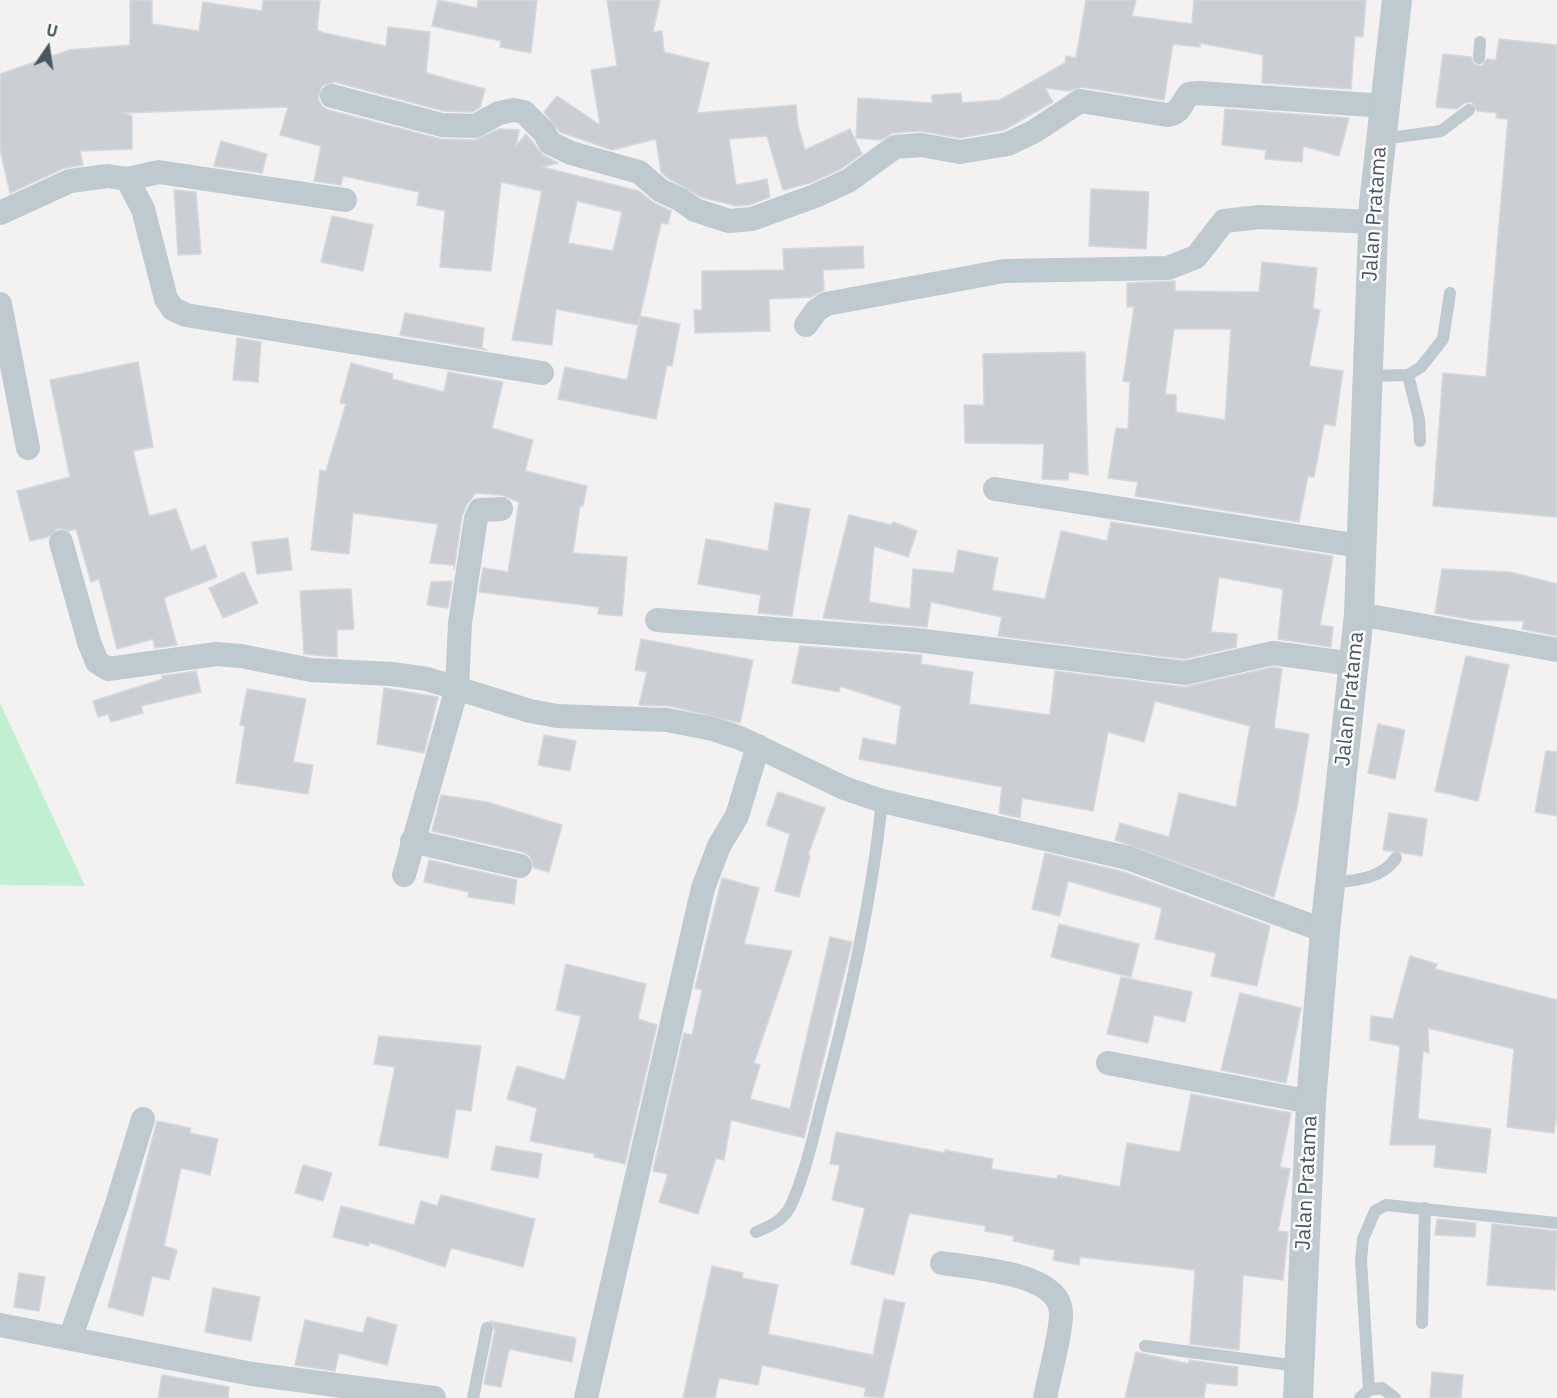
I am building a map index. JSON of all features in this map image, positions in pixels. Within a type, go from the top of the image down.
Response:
[{"type":"street","name":"Jalan Pratama","points":[[1299,1398],[1311,1102],[1325,931],[1359,614],[1366,376],[1374,222],[1397,0]]},
{"type":"street","points":[[332,96],[442,125],[475,126],[499,113],[514,110],[524,112],[544,132],[550,143],[571,153],[639,172],[660,190],[695,210],[729,221],[752,219],[848,181],[895,147],[921,145],[960,152],[1008,144],[1035,130],[1080,101],[1167,115],[1174,115],[1181,109],[1189,94],[1199,93],[1385,106]]},
{"type":"street","points":[[0,213],[70,180],[108,176],[127,179],[159,172],[345,200]]},
{"type":"street","points":[[127,179],[143,209],[166,299],[173,309],[202,318],[542,372]]},
{"type":"street","points":[[806,325],[816,311],[826,304],[1004,271],[1168,268],[1196,257],[1224,221],[1260,217],[1374,222]]},
{"type":"street","points":[[0,304],[28,448]]},
{"type":"street","points":[[995,489],[1360,546]]},
{"type":"street","points":[[404,874],[457,688],[460,622],[476,518],[480,510],[501,509]]},
{"type":"street","points":[[61,542],[89,642],[97,662],[108,669],[216,654],[241,656],[311,670],[392,674],[427,679],[530,711],[578,718],[612,716],[667,720],[713,729],[758,746],[844,788],[882,801],[1128,858],[1325,931]]},
{"type":"street","points":[[1359,614],[1557,650]]},
{"type":"street","points":[[657,620],[927,641],[1185,672],[1273,652],[1353,664]]},
{"type":"street","points":[[586,1398],[703,888],[719,846],[737,816],[758,746]]},
{"type":"street","points":[[412,841],[520,866]]},
{"type":"street","points":[[1108,1063],[1311,1102]]},
{"type":"street","points":[[70,1340],[116,1207],[143,1119]]},
{"type":"street","points":[[942,1263],[1035,1280],[1052,1292],[1061,1312],[1045,1398]]},
{"type":"street","points":[[0,1325],[252,1374],[434,1398]]},
{"type":"lane","points":[[1479,58],[1480,42]]},
{"type":"lane","points":[[1381,140],[1441,131],[1469,110]]},
{"type":"lane","points":[[1366,376],[1408,375],[1421,367],[1443,339],[1450,293]]},
{"type":"lane","points":[[1408,375],[1419,419],[1420,441]]},
{"type":"lane","points":[[756,1232],[775,1224],[791,1205],[813,1135],[848,1006],[878,841],[882,801]]},
{"type":"lane","points":[[1330,883],[1374,876],[1382,872],[1396,858]]},
{"type":"lane","points":[[1395,1398],[1382,1388],[1365,1394],[1361,1260],[1363,1239],[1375,1211],[1386,1205],[1557,1223]]},
{"type":"lane","points":[[1422,1323],[1425,1208]]},
{"type":"lane","points":[[473,1398],[487,1328]]},
{"type":"lane","points":[[1145,1346],[1299,1367]]},
{"type":"green space","points":[[0,703],[85,886],[0,885]]},
{"type":"building","points":[[130,0],[152,0],[152,24],[199,31],[203,2],[262,11],[263,0],[320,0],[317,30],[324,33],[386,46],[388,27],[430,32],[426,73],[485,89],[480,107],[472,112],[444,111],[335,82],[322,86],[318,99],[322,106],[328,110],[441,139],[475,140],[499,129],[519,130],[516,146],[526,134],[543,155],[558,163],[542,167],[639,191],[654,203],[671,211],[668,224],[661,223],[638,325],[556,309],[552,345],[512,340],[542,191],[501,182],[491,271],[440,267],[445,211],[417,205],[419,192],[343,176],[341,185],[314,181],[321,146],[280,135],[288,107],[123,113],[132,116],[132,149],[80,151],[83,165],[64,168],[10,193],[0,149],[0,74],[69,50],[130,45]],"holes":[[[577,201],[622,212],[613,251],[568,243]]]},
{"type":"building","points":[[438,0],[477,8],[478,0],[537,0],[531,53],[500,47],[501,41],[432,26]]},
{"type":"building","points":[[607,0],[660,0],[653,32],[662,31],[664,52],[709,63],[697,113],[796,105],[798,126],[805,150],[850,129],[862,154],[841,169],[810,183],[783,190],[767,136],[729,139],[736,185],[767,179],[770,197],[749,205],[736,206],[701,197],[668,178],[661,172],[656,139],[612,150],[560,132],[544,112],[557,96],[600,125],[591,70],[617,66]]},
{"type":"building","points":[[1086,0],[1136,0],[1132,16],[1192,24],[1194,0],[1366,0],[1363,37],[1355,36],[1351,89],[1262,83],[1263,55],[1200,43],[1200,47],[1173,44],[1164,100],[1082,87],[1069,91],[1045,88],[1053,102],[1004,130],[960,138],[920,131],[893,133],[881,140],[856,138],[858,98],[932,103],[932,95],[961,93],[962,103],[1000,100],[1065,63],[1066,56],[1076,58]]},
{"type":"building","points":[[1499,39],[1557,45],[1557,517],[1433,506],[1443,373],[1486,377],[1508,119],[1496,118],[1497,113],[1477,111],[1472,102],[1465,103],[1457,109],[1436,107],[1443,54],[1471,57],[1474,64],[1482,66],[1487,59],[1496,60]]},
{"type":"building","points":[[1225,109],[1349,118],[1339,156],[1303,146],[1302,162],[1265,159],[1266,150],[1222,145]]},
{"type":"building","points":[[221,141],[267,154],[262,173],[214,166]]},
{"type":"building","points":[[1091,189],[1149,192],[1146,249],[1089,246]]},
{"type":"building","points":[[174,190],[196,192],[201,254],[178,255]]},
{"type":"building","points":[[332,216],[373,225],[363,271],[321,262]]},
{"type":"building","points":[[863,246],[864,268],[823,270],[824,290],[811,297],[769,299],[770,331],[695,333],[694,310],[702,310],[702,271],[784,270],[783,249]]},
{"type":"building","points":[[1262,262],[1317,268],[1313,308],[1320,310],[1309,366],[1343,371],[1335,426],[1324,424],[1314,477],[1308,476],[1299,522],[1135,496],[1138,482],[1108,478],[1116,428],[1128,429],[1130,382],[1123,381],[1134,307],[1127,307],[1127,283],[1175,281],[1175,291],[1259,292]],"holes":[[[1174,329],[1231,329],[1225,420],[1176,412],[1176,395],[1165,394]]]},
{"type":"building","points":[[405,313],[484,328],[482,348],[487,350],[400,335]]},
{"type":"building","points":[[640,316],[680,324],[672,366],[667,365],[656,419],[558,399],[565,367],[627,380]]},
{"type":"building","points":[[237,338],[261,342],[258,382],[233,380]]},
{"type":"building","points":[[1085,352],[1088,475],[1069,472],[1068,480],[1042,479],[1044,444],[965,443],[964,405],[984,405],[983,354]]},
{"type":"building","points":[[138,362],[153,447],[133,451],[149,516],[176,509],[191,551],[205,545],[217,577],[164,598],[177,645],[155,648],[153,639],[117,649],[99,579],[91,582],[76,529],[69,531],[58,528],[48,537],[30,541],[17,491],[70,477],[50,380]]},
{"type":"building","points":[[351,363],[393,374],[392,379],[444,392],[448,372],[503,382],[492,428],[533,440],[525,471],[587,486],[583,506],[580,506],[573,553],[627,557],[622,616],[598,614],[599,607],[479,592],[483,568],[508,572],[519,502],[501,495],[476,493],[467,504],[462,516],[454,570],[454,565],[430,563],[438,524],[353,513],[349,554],[311,550],[320,470],[326,471],[346,404],[340,403]]},
{"type":"building","points":[[775,503],[810,509],[792,616],[758,613],[761,595],[698,584],[706,539],[768,551]]},
{"type":"building","points":[[849,515],[892,525],[893,522],[917,531],[908,557],[874,546],[869,602],[910,609],[913,569],[954,573],[958,550],[998,558],[992,590],[1045,599],[1061,531],[1107,541],[1111,522],[1333,556],[1320,625],[1333,627],[1331,647],[1278,639],[1283,589],[1219,577],[1211,632],[1237,634],[1236,647],[1184,659],[998,636],[1002,617],[931,602],[927,627],[823,618]]},
{"type":"building","points":[[288,538],[292,570],[257,574],[252,542]]},
{"type":"building","points":[[1442,569],[1510,572],[1557,584],[1557,636],[1522,629],[1524,621],[1474,620],[1435,613]]},
{"type":"building","points":[[244,572],[258,603],[223,618],[209,588]]},
{"type":"building","points":[[452,581],[448,608],[427,605],[431,582]]},
{"type":"building","points":[[351,589],[354,629],[337,630],[337,657],[304,654],[300,591]]},
{"type":"building","points":[[641,639],[753,660],[740,723],[670,706],[639,705],[647,672],[635,670]]},
{"type":"building","points":[[800,646],[922,655],[921,664],[973,672],[969,704],[1050,715],[1055,671],[1184,687],[1274,667],[1282,669],[1274,728],[1309,734],[1297,808],[1274,897],[1115,840],[1120,823],[1169,837],[1179,793],[1236,807],[1250,726],[1155,701],[1144,742],[1108,732],[1093,811],[1022,798],[1020,818],[999,813],[1002,787],[859,759],[863,738],[896,745],[901,706],[840,686],[839,692],[792,683]]},
{"type":"building","points":[[1466,656],[1509,665],[1478,801],[1435,791]]},
{"type":"building","points":[[196,671],[201,692],[141,706],[143,713],[111,722],[108,714],[98,717],[93,701],[163,679],[162,676]]},
{"type":"building","points":[[384,688],[438,697],[424,753],[377,744]]},
{"type":"building","points":[[247,689],[306,699],[293,762],[313,765],[308,794],[236,783],[245,726],[240,725]]},
{"type":"building","points":[[1378,724],[1405,730],[1395,779],[1368,773]]},
{"type":"building","points":[[544,735],[576,741],[570,771],[538,765]]},
{"type":"building","points":[[1546,751],[1557,752],[1557,816],[1535,812]]},
{"type":"building","points":[[778,792],[825,808],[808,855],[810,856],[799,897],[775,891],[790,834],[766,825]]},
{"type":"building","points":[[441,795],[487,802],[562,825],[549,872],[534,868],[530,856],[523,852],[432,831]]},
{"type":"building","points":[[1389,813],[1427,819],[1422,856],[1383,850]]},
{"type":"building","points":[[1045,853],[1124,872],[1270,926],[1257,986],[1211,976],[1216,953],[1155,939],[1162,908],[1068,881],[1060,916],[1032,909]]},
{"type":"building","points":[[429,860],[517,880],[514,904],[468,897],[469,892],[424,882]]},
{"type":"building","points":[[722,878],[759,888],[744,944],[792,951],[754,1063],[760,1065],[750,1099],[790,1109],[830,937],[852,942],[804,1138],[731,1120],[724,1160],[716,1158],[698,1214],[659,1202],[668,1174],[653,1171],[684,1033],[692,1035],[702,990],[695,988]]},
{"type":"building","points":[[1059,924],[1139,944],[1131,977],[1051,957]]},
{"type":"building","points":[[1410,956],[1437,964],[1435,969],[1557,1000],[1557,1111],[1554,1133],[1507,1127],[1514,1049],[1428,1028],[1429,1053],[1423,1051],[1418,1119],[1491,1129],[1486,1173],[1434,1167],[1436,1145],[1390,1145],[1400,1046],[1370,1040],[1371,1016],[1393,1019]]},
{"type":"building","points":[[566,964],[646,984],[638,1019],[657,1025],[625,1164],[594,1157],[595,1154],[530,1141],[537,1108],[507,1099],[517,1066],[565,1080],[581,1016],[556,1010]]},
{"type":"building","points":[[1121,977],[1192,992],[1185,1022],[1154,1015],[1148,1043],[1107,1034]]},
{"type":"building","points":[[1240,993],[1301,1008],[1286,1083],[1221,1070]]},
{"type":"building","points":[[379,1036],[481,1046],[471,1111],[456,1109],[448,1158],[379,1145],[395,1067],[374,1064]]},
{"type":"building","points":[[1191,1094],[1291,1113],[1280,1167],[1290,1169],[1278,1231],[1288,1232],[1283,1280],[1243,1275],[1239,1350],[1190,1344],[1195,1270],[1080,1257],[1079,1265],[1053,1260],[1055,1250],[1013,1241],[1014,1236],[985,1231],[986,1226],[909,1213],[894,1275],[851,1264],[865,1208],[832,1200],[840,1165],[830,1164],[836,1132],[945,1153],[945,1150],[993,1159],[991,1169],[1057,1179],[1058,1175],[1120,1187],[1127,1143],[1180,1152]]},
{"type":"building","points":[[157,1121],[190,1128],[190,1133],[218,1139],[210,1175],[181,1168],[164,1246],[177,1250],[169,1280],[152,1276],[143,1316],[108,1307]]},
{"type":"building","points":[[496,1146],[542,1154],[538,1178],[491,1170]]},
{"type":"building","points":[[303,1165],[332,1173],[323,1201],[295,1193]]},
{"type":"building","points":[[441,1195],[535,1219],[523,1267],[451,1248],[445,1267],[369,1242],[368,1246],[333,1237],[341,1206],[414,1225],[421,1201],[437,1206]]},
{"type":"building","points":[[1437,1219],[1476,1223],[1475,1237],[1435,1235]]},
{"type":"building","points":[[1492,1224],[1557,1231],[1555,1290],[1487,1285]]},
{"type":"building","points":[[712,1266],[743,1273],[742,1278],[778,1285],[768,1334],[873,1355],[884,1299],[905,1303],[883,1398],[864,1396],[866,1388],[762,1365],[758,1385],[719,1378],[715,1398],[683,1398]]},
{"type":"building","points":[[19,1273],[45,1277],[39,1311],[14,1307]]},
{"type":"building","points":[[213,1288],[260,1297],[251,1341],[205,1332]]},
{"type":"building","points":[[367,1317],[397,1325],[387,1365],[339,1353],[335,1371],[295,1365],[305,1320],[363,1333]]},
{"type":"building","points":[[490,1321],[576,1338],[572,1362],[509,1349],[501,1387],[484,1384],[495,1330]]},
{"type":"building","points":[[1136,1352],[1189,1364],[1189,1360],[1238,1367],[1237,1386],[1206,1383],[1204,1398],[1125,1398]]},
{"type":"building","points":[[1432,1372],[1463,1375],[1461,1398],[1430,1398]]},
{"type":"building","points":[[162,1375],[229,1387],[228,1398],[158,1398]]}]
